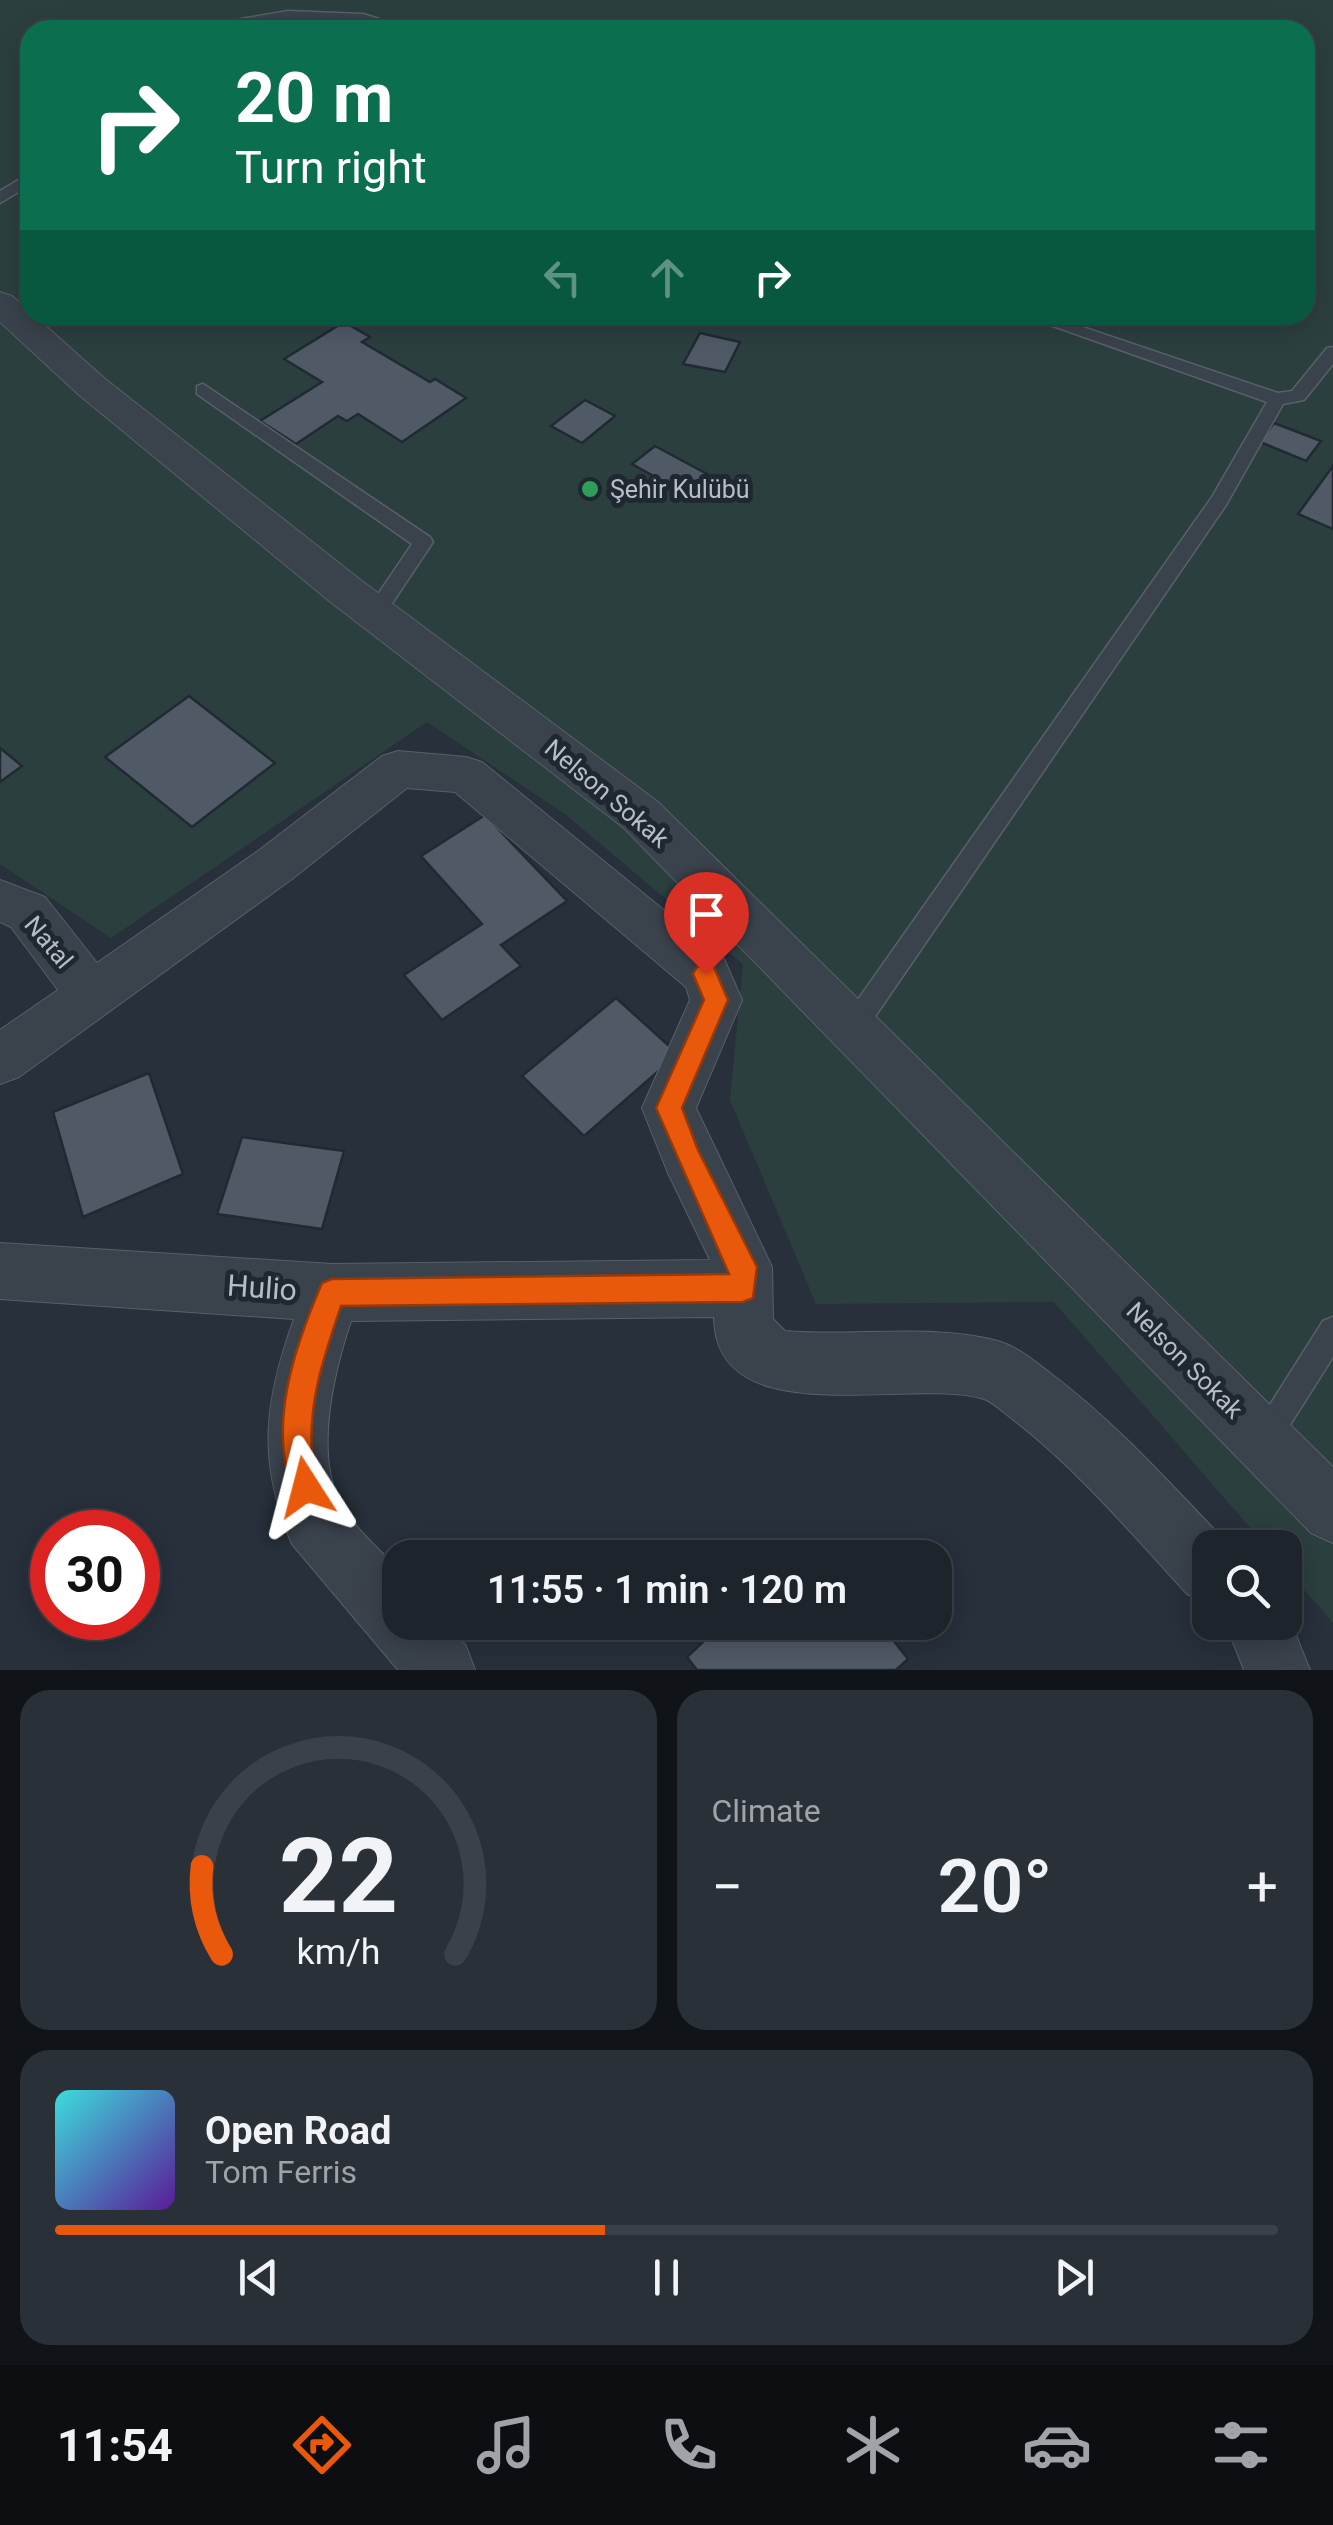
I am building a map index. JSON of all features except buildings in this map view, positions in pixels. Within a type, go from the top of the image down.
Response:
[{"type":"street","name":"Nelson Sokak","points":[[0,303],[20,321]]},
{"type":"street","name":"Nelson Sokak","points":[[24,325],[92,386],[640,815],[1333,1511]]},
{"type":"street","points":[[0,1060],[275,864],[398,770],[466,775],[706,974],[716,1000],[669,1108],[687,1155],[743,1267],[744,1330],[771,1360],[828,1365],[917,1361],[998,1371],[1078,1432],[1192,1551]]},
{"type":"street","name":"Natal","points":[[0,900],[28,912],[91,993]]},
{"type":"street","name":"Hulio","points":[[0,1270],[332,1292],[304,1372],[297,1453],[314,1522],[442,1670]]},
{"type":"street","points":[[332,1292],[743,1288]]},
{"type":"street","points":[[1265,1640],[1277,1670]]},
{"type":"lane","points":[[261,20],[327,16],[375,20]]},
{"type":"lane","points":[[1059,325],[1277,399],[1298,396],[1333,352]]},
{"type":"lane","points":[[203,390],[423,542],[376,612]]},
{"type":"lane","points":[[854,1026],[1219,500],[1277,399]]},
{"type":"lane","points":[[1264,1440],[1333,1332]]},
{"type":"shaded area","points":[[0,0],[1333,0],[1333,1623],[1302,1587],[1302,1530],[1252,1530],[1054,1302],[816,1304],[730,1100],[743,964],[565,814],[427,722],[111,938],[0,864]]},
{"type":"place","name":"Şehir Kulübü","points":[[590,489]]},
{"type":"route","points":[[306,1487],[297,1453],[304,1372],[332,1292],[743,1288],[743,1267],[687,1155],[669,1108],[716,1000],[706,974]]}]
